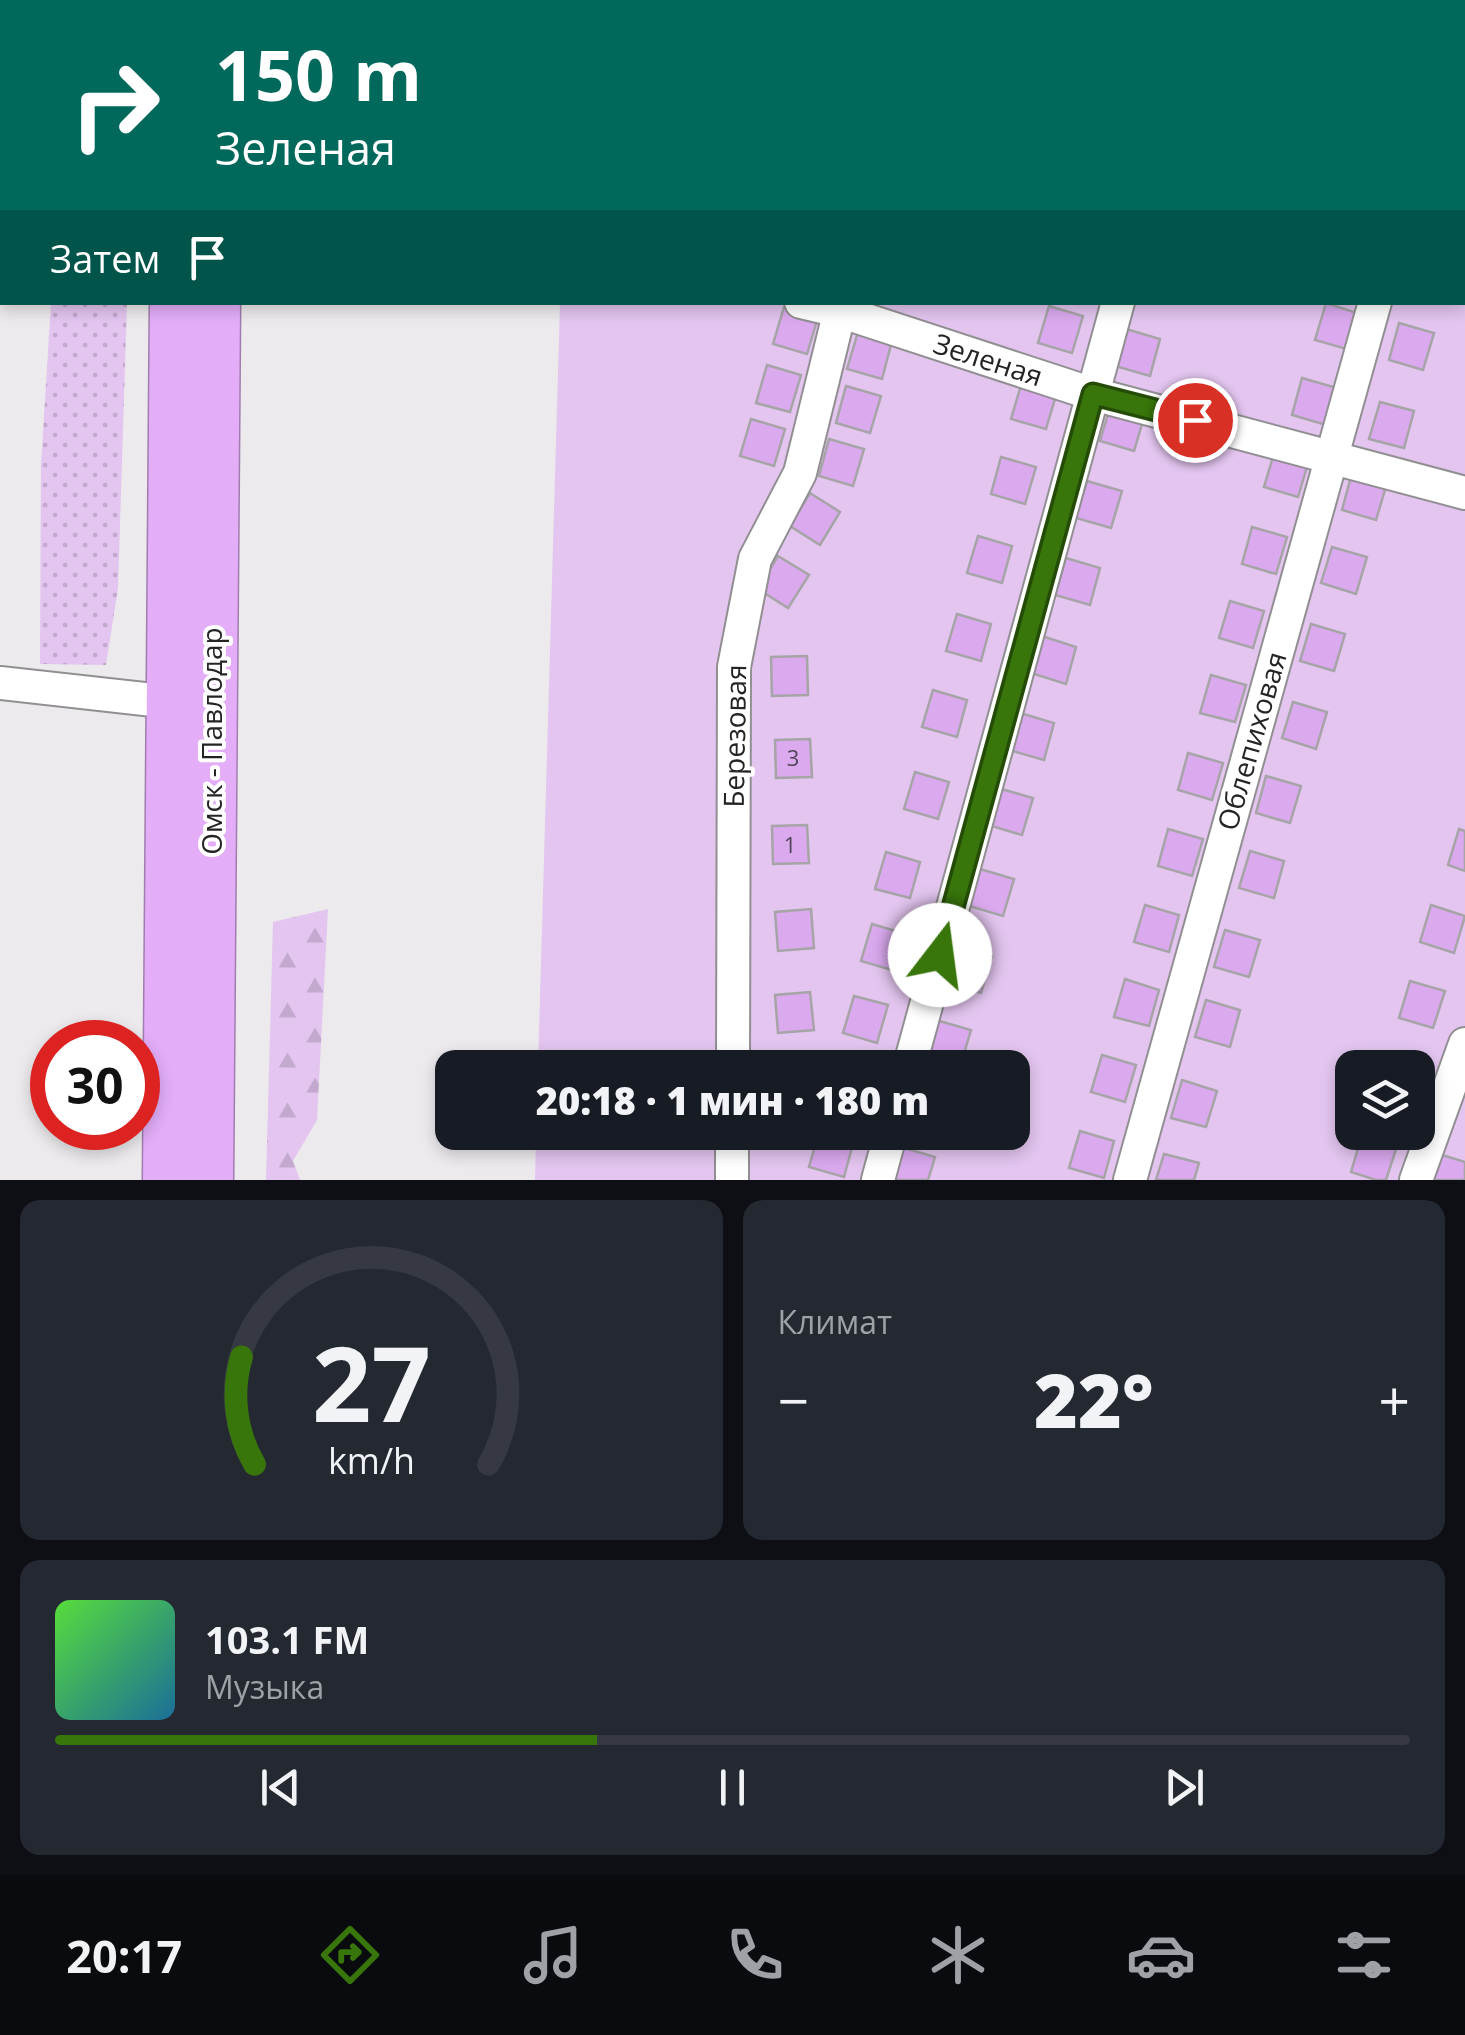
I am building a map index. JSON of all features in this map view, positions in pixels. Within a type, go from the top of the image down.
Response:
[{"type":"highway","name":"Омск - Павлодар","points":[[167,1180],[174,305]]},
{"type":"highway","name":"Омск - Павлодар","points":[[209,1180],[216,305]]},
{"type":"street","points":[[914,1050],[1117,305]]},
{"type":"street","name":"Облепиховая","points":[[1130,1180],[1374,305]]},
{"type":"street","name":"Зеленая","points":[[841,307],[1093,394],[1465,493]]},
{"type":"street","name":"Березовая","points":[[733,1050],[734,667],[755,559],[800,473],[841,307]]},
{"type":"street","points":[[0,682],[170,702]]},
{"type":"street","points":[[1416,1180],[1465,1044]]},
{"type":"street","points":[[732,1150],[732,1180]]},
{"type":"street","points":[[878,1180],[886,1150]]},
{"type":"green space","points":[[51,305],[127,305],[118,588],[106,665],[40,664],[41,465]]},
{"type":"green space","points":[[560,305],[1465,305],[1465,1180],[535,1180],[536,1150],[1030,1150],[1030,1050],[538,1050]]},
{"type":"green space","points":[[328,909],[317,1120],[293,1161],[300,1180],[266,1180],[273,922]]},
{"type":"building","points":[[1325,305],[1360,314],[1350,350],[1315,340]]},
{"type":"building","points":[[1049,306],[1083,316],[1072,353],[1038,343]]},
{"type":"building","points":[[784,307],[818,317],[807,354],[773,344]]},
{"type":"building","points":[[1399,323],[1434,333],[1423,370],[1389,360]]},
{"type":"building","points":[[1126,329],[1160,339],[1150,376],[1115,366]]},
{"type":"building","points":[[858,332],[892,341],[882,379],[847,369]]},
{"type":"building","points":[[767,365],[801,375],[790,412],[756,403]]},
{"type":"building","points":[[1302,378],[1337,388],[1326,425],[1292,415]]},
{"type":"building","points":[[1022,382],[1057,392],[1046,429],[1011,419]]},
{"type":"building","points":[[846,386],[881,396],[870,433],[836,423]]},
{"type":"building","points":[[1380,402],[1414,411],[1404,448],[1369,439]]},
{"type":"building","points":[[1111,404],[1145,414],[1134,451],[1100,441]]},
{"type":"building","points":[[751,419],[785,429],[774,466],[740,456]]},
{"type":"building","points":[[829,439],[864,449],[853,486],[819,476]]},
{"type":"building","points":[[1275,450],[1309,460],[1298,497],[1264,487]]},
{"type":"building","points":[[1001,457],[1036,467],[1025,504],[991,494]]},
{"type":"building","points":[[1352,473],[1387,483],[1376,520],[1342,510]]},
{"type":"building","points":[[1087,481],[1122,491],[1111,528],[1076,518]]},
{"type":"building","points":[[810,493],[840,512],[820,545],[790,526]]},
{"type":"building","points":[[1252,527],[1287,537],[1276,574],[1242,564]]},
{"type":"building","points":[[978,536],[1012,546],[1002,583],[967,573]]},
{"type":"building","points":[[1332,547],[1367,557],[1356,594],[1321,583]]},
{"type":"building","points":[[778,556],[809,575],[788,608],[758,589]]},
{"type":"building","points":[[1066,558],[1100,568],[1090,605],[1055,595]]},
{"type":"building","points":[[1230,601],[1264,611],[1253,648],[1219,638]]},
{"type":"building","points":[[957,614],[991,624],[981,661],[946,651]]},
{"type":"building","points":[[1311,624],[1345,634],[1334,671],[1300,661]]},
{"type":"building","points":[[1042,636],[1076,647],[1066,684],[1031,673]]},
{"type":"building","points":[[807,656],[808,695],[772,696],[771,657]]},
{"type":"building","points":[[1211,675],[1246,685],[1235,722],[1200,713]]},
{"type":"building","points":[[933,690],[967,700],[957,737],[922,727]]},
{"type":"building","points":[[1293,702],[1327,712],[1316,749],[1282,738]]},
{"type":"building","points":[[1020,713],[1054,723],[1044,760],[1009,750]]},
{"type":"building","points":[[810,739],[812,777],[776,778],[775,740]]},
{"type":"building","points":[[1188,753],[1223,763],[1212,800],[1178,790]]},
{"type":"building","points":[[915,772],[949,782],[938,819],[904,809]]},
{"type":"building","points":[[1266,776],[1301,786],[1290,823],[1256,813]]},
{"type":"building","points":[[998,788],[1033,798],[1022,835],[988,825]]},
{"type":"building","points":[[807,825],[809,863],[773,864],[772,826]]},
{"type":"building","points":[[1168,829],[1203,839],[1192,876],[1158,866]]},
{"type":"building","points":[[1459,829],[1465,831],[1465,871],[1448,865]]},
{"type":"building","points":[[1250,851],[1284,861],[1274,898],[1239,888]]},
{"type":"building","points":[[886,852],[920,862],[910,898],[875,889]]},
{"type":"building","points":[[980,869],[1014,879],[1003,916],[969,906]]},
{"type":"building","points":[[1145,905],[1179,915],[1169,952],[1134,942]]},
{"type":"building","points":[[1431,905],[1465,916],[1454,953],[1420,942]]},
{"type":"building","points":[[811,909],[814,948],[778,951],[775,912]]},
{"type":"building","points":[[872,924],[906,934],[895,971],[861,961]]},
{"type":"building","points":[[1225,930],[1260,940],[1249,977],[1214,967]]},
{"type":"building","points":[[957,946],[992,956],[981,993],[947,983]]},
{"type":"building","points":[[1125,979],[1159,990],[1149,1026],[1114,1017]]},
{"type":"building","points":[[1410,981],[1445,991],[1433,1028],[1399,1018]]},
{"type":"building","points":[[810,992],[814,1030],[778,1033],[775,995]]},
{"type":"building","points":[[854,996],[888,1005],[877,1043],[843,1033]]},
{"type":"building","points":[[1206,1000],[1240,1010],[1230,1047],[1195,1037]]},
{"type":"building","points":[[936,1020],[971,1030],[965,1050],[928,1050]]},
{"type":"building","points":[[1102,1055],[1136,1065],[1125,1102],[1091,1092]]},
{"type":"building","points":[[1182,1080],[1217,1091],[1206,1127],[1171,1118]]},
{"type":"building","points":[[1080,1131],[1114,1141],[1104,1178],[1069,1168]]},
{"type":"building","points":[[814,1150],[851,1150],[844,1177],[809,1167]]},
{"type":"building","points":[[900,1150],[935,1157],[928,1180],[891,1180]]},
{"type":"building","points":[[1358,1150],[1396,1150],[1386,1180],[1351,1172]]},
{"type":"building","points":[[1164,1154],[1199,1163],[1194,1180],[1156,1180]]},
{"type":"building","points":[[1439,1154],[1465,1162],[1465,1180],[1431,1180]]},
{"type":"route","points":[[940,955],[1093,394],[1195,420]]}]
